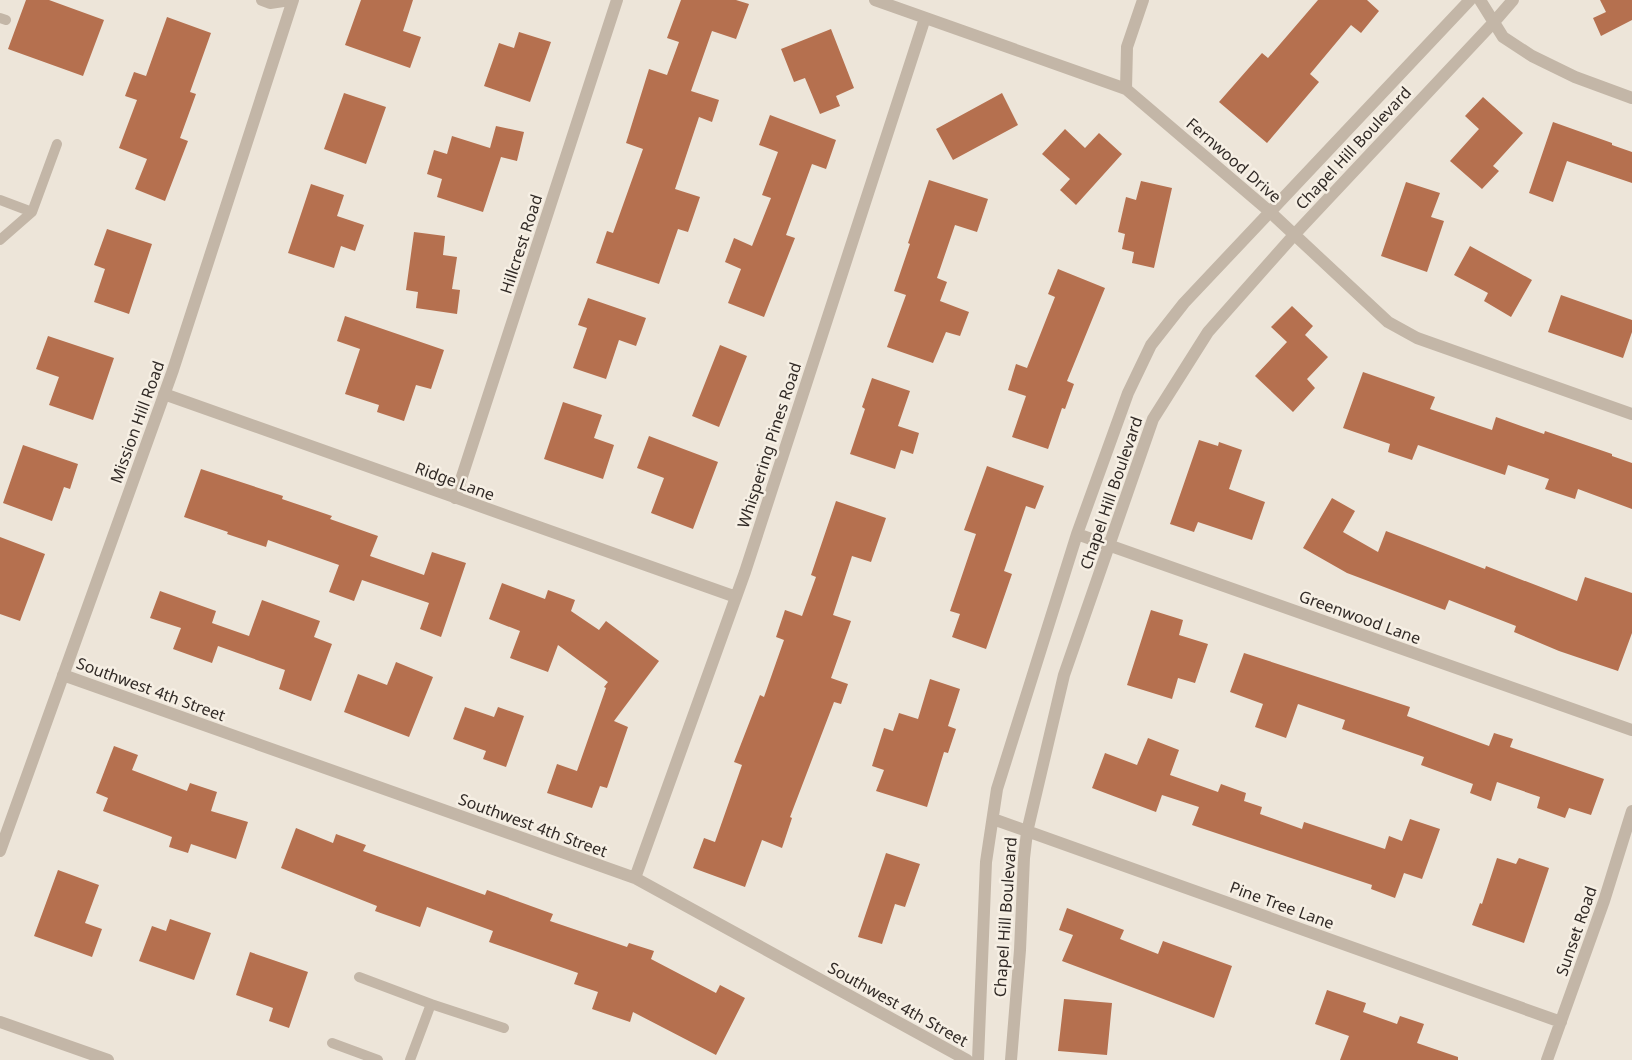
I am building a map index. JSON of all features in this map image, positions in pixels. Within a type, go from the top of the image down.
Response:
[{"type":"street","points":[[262,0],[270,3],[292,0]]},
{"type":"street","name":"Mission Hill Road","points":[[0,851],[164,394],[292,0]]},
{"type":"street","name":"Hillcrest Road","points":[[456,498],[617,0]]},
{"type":"street","name":"Fernwood Drive","points":[[875,0],[1126,90],[1269,212],[1388,322],[1417,338],[1632,414]]},
{"type":"street","points":[[1126,90],[1128,47],[1143,0]]},
{"type":"street","name":"Chapel Hill Boulevard","points":[[978,1060],[986,862],[997,788],[1077,534],[1128,393],[1151,346],[1184,303],[1470,0]]},
{"type":"street","points":[[1480,0],[1503,37],[1532,56],[1575,77],[1632,98]]},
{"type":"street","name":"Chapel Hill Boulevard","points":[[1011,1060],[1027,832],[1064,674],[1153,419],[1208,332],[1294,235],[1513,0]]},
{"type":"street","name":"Whispering Pines Road","points":[[635,878],[736,598],[925,18]]},
{"type":"street","name":"Ridge Lane","points":[[164,394],[736,598]]},
{"type":"street","name":"Greenwood Lane","points":[[1077,534],[1632,730]]},
{"type":"street","name":"Southwest 4th Street","points":[[63,675],[635,878],[967,1060]]},
{"type":"street","name":"Sunset Road","points":[[1547,1060],[1604,900],[1632,811]]},
{"type":"street","name":"Pine Tree Lane","points":[[993,820],[1561,1022]]},
{"type":"street","points":[[0,1022],[108,1060]]},
{"type":"lane","points":[[0,240],[32,212],[57,144]]},
{"type":"lane","points":[[0,200],[32,212]]},
{"type":"lane","points":[[359,977],[431,1004],[504,1028]]},
{"type":"lane","points":[[410,1060],[431,1004]]},
{"type":"lane","points":[[332,1043],[378,1060]]},
{"type":"building","points":[[26,0],[49,0],[104,20],[83,76],[8,49]]},
{"type":"building","points":[[361,0],[413,0],[403,31],[421,37],[410,68],[345,45]]},
{"type":"building","points":[[681,0],[736,0],[749,4],[736,39],[712,31],[691,91],[719,100],[712,122],[699,117],[675,189],[700,197],[688,232],[678,229],[659,284],[596,263],[607,231],[613,233],[643,149],[626,143],[649,69],[667,75],[679,42],[667,38]]},
{"type":"building","points":[[1318,0],[1367,0],[1379,11],[1361,33],[1351,25],[1310,74],[1319,82],[1267,143],[1219,102],[1262,53],[1268,58]]},
{"type":"building","points":[[1600,0],[1632,0],[1632,20],[1601,36],[1593,18],[1606,12]]},
{"type":"building","points":[[167,17],[211,33],[190,92],[196,94],[180,138],[188,141],[165,201],[135,189],[147,159],[119,148],[137,100],[125,96],[134,72],[146,76]]},
{"type":"building","points":[[831,29],[854,88],[836,96],[840,106],[820,114],[805,78],[794,82],[781,49]]},
{"type":"building","points":[[519,32],[551,42],[530,102],[484,86],[499,43],[514,48]]},
{"type":"building","points":[[344,93],[386,107],[366,164],[324,149]]},
{"type":"building","points":[[1002,93],[1018,125],[953,160],[936,129]]},
{"type":"building","points":[[1483,97],[1523,133],[1493,166],[1499,171],[1482,189],[1450,161],[1479,129],[1465,116]]},
{"type":"building","points":[[770,115],[836,140],[826,169],[812,164],[786,235],[795,238],[764,317],[728,303],[741,269],[725,262],[734,238],[752,246],[771,198],[762,195],[778,152],[759,145]]},
{"type":"building","points":[[1553,122],[1632,152],[1632,183],[1567,161],[1553,202],[1529,193]]},
{"type":"building","points":[[496,126],[524,132],[517,161],[501,157],[483,212],[437,197],[442,179],[427,174],[434,150],[447,154],[452,136],[490,148]]},
{"type":"building","points":[[1065,129],[1085,148],[1099,133],[1122,154],[1076,205],[1060,190],[1070,179],[1042,154]]},
{"type":"building","points":[[929,180],[988,199],[977,232],[955,225],[937,278],[947,282],[940,301],[969,312],[960,336],[946,332],[933,363],[887,347],[906,295],[894,291]]},
{"type":"building","points":[[1141,181],[1172,188],[1154,268],[1132,263],[1134,252],[1122,249],[1125,234],[1118,232],[1126,197],[1136,200]]},
{"type":"building","points":[[1406,182],[1440,193],[1431,217],[1444,221],[1427,272],[1381,256]]},
{"type":"building","points":[[311,184],[344,195],[337,216],[364,225],[355,251],[341,246],[334,268],[288,253]]},
{"type":"building","points":[[107,229],[152,244],[129,314],[94,302],[105,269],[94,265]]},
{"type":"building","points":[[414,232],[445,236],[443,255],[457,257],[452,289],[460,290],[457,314],[416,308],[418,292],[406,290]]},
{"type":"building","points":[[1470,246],[1532,280],[1511,317],[1484,301],[1488,293],[1454,275]]},
{"type":"building","points":[[1058,269],[1105,288],[1067,381],[1074,384],[1065,409],[1062,408],[1048,449],[1012,437],[1026,396],[1008,390],[1016,364],[1027,368],[1055,297],[1048,294]]},
{"type":"building","points":[[1561,295],[1632,320],[1632,332],[1623,358],[1548,332]]},
{"type":"building","points":[[588,298],[646,318],[636,346],[619,340],[606,379],[573,368],[587,328],[578,325]]},
{"type":"building","points":[[1292,306],[1313,326],[1305,335],[1328,357],[1307,379],[1315,388],[1293,412],[1255,376],[1287,342],[1271,327]]},
{"type":"building","points":[[345,316],[444,350],[431,389],[416,385],[404,421],[377,412],[379,405],[345,394],[360,349],[337,341]]},
{"type":"building","points":[[48,336],[114,358],[93,420],[49,405],[59,377],[36,369]]},
{"type":"building","points":[[720,345],[747,356],[719,427],[692,416]]},
{"type":"building","points":[[1363,372],[1435,397],[1430,409],[1492,430],[1496,417],[1544,434],[1545,431],[1612,454],[1612,456],[1632,463],[1632,509],[1578,489],[1575,499],[1545,489],[1549,479],[1508,465],[1505,475],[1418,445],[1412,460],[1388,452],[1390,444],[1343,428]]},
{"type":"building","points":[[872,378],[910,391],[898,426],[919,433],[913,454],[901,450],[895,469],[850,454],[865,409],[862,407]]},
{"type":"building","points":[[563,402],[602,415],[594,438],[614,445],[603,479],[544,459]]},
{"type":"building","points":[[649,436],[718,462],[693,529],[651,513],[664,478],[637,468]]},
{"type":"building","points":[[1199,440],[1218,446],[1219,442],[1242,450],[1229,489],[1265,502],[1252,540],[1198,522],[1194,532],[1170,524]]},
{"type":"building","points":[[23,445],[78,464],[70,489],[64,487],[52,521],[3,503]]},
{"type":"building","points":[[987,466],[1044,486],[1035,509],[1026,506],[1004,571],[1012,574],[986,649],[952,637],[960,614],[950,611],[976,534],[964,530]]},
{"type":"building","points":[[201,469],[283,496],[282,499],[332,516],[330,519],[378,536],[370,556],[424,575],[432,552],[466,563],[441,637],[420,629],[429,603],[362,580],[354,601],[329,592],[339,565],[268,540],[266,547],[184,517]]},
{"type":"building","points":[[1332,498],[1355,511],[1343,532],[1378,552],[1386,531],[1485,569],[1486,566],[1577,601],[1585,577],[1632,593],[1632,633],[1618,671],[1559,651],[1514,632],[1516,626],[1449,600],[1445,610],[1347,573],[1303,548]]},
{"type":"building","points":[[836,501],[886,518],[871,562],[852,556],[833,615],[851,621],[831,678],[848,684],[841,704],[834,702],[790,817],[792,818],[782,848],[762,840],[745,887],[693,868],[704,838],[715,842],[742,765],[734,762],[760,695],[764,697],[784,640],[776,637],[785,610],[802,616],[816,577],[811,575]]},
{"type":"building","points":[[0,537],[45,554],[20,621],[0,614]]},
{"type":"building","points":[[502,583],[545,599],[548,590],[575,600],[571,611],[599,630],[606,621],[659,661],[614,721],[628,727],[607,788],[600,786],[592,808],[547,793],[557,764],[577,771],[606,688],[604,687],[608,682],[558,645],[548,672],[510,658],[520,631],[489,619]]},
{"type":"building","points":[[160,591],[216,611],[212,623],[249,636],[262,600],[320,621],[314,637],[332,644],[311,701],[279,689],[285,670],[218,646],[212,663],[173,649],[181,628],[150,618]]},
{"type":"building","points":[[1151,610],[1183,620],[1179,635],[1208,644],[1195,683],[1178,678],[1172,699],[1127,685]]},
{"type":"building","points":[[1244,653],[1410,707],[1407,716],[1489,746],[1494,733],[1513,739],[1510,747],[1604,779],[1591,815],[1569,808],[1565,818],[1537,808],[1540,797],[1497,782],[1491,801],[1470,793],[1473,784],[1421,765],[1424,757],[1342,729],[1345,720],[1298,704],[1286,738],[1255,727],[1263,704],[1230,692]]},
{"type":"building","points":[[396,662],[433,677],[409,737],[344,712],[358,674],[387,685]]},
{"type":"building","points":[[930,679],[960,689],[948,726],[956,729],[948,753],[944,752],[927,807],[876,791],[884,770],[872,766],[884,728],[893,731],[899,713],[918,719]]},
{"type":"building","points":[[465,707],[494,717],[498,707],[524,716],[506,767],[483,759],[486,751],[453,739]]},
{"type":"building","points":[[1148,738],[1179,750],[1170,775],[1218,792],[1221,784],[1246,793],[1244,801],[1262,807],[1260,814],[1302,829],[1304,822],[1385,849],[1389,836],[1402,841],[1410,819],[1440,829],[1422,879],[1404,873],[1395,898],[1371,889],[1372,885],[1192,825],[1199,807],[1162,795],[1156,812],[1092,788],[1105,753],[1137,765]]},
{"type":"building","points":[[114,746],[138,755],[132,770],[187,791],[190,783],[217,792],[211,811],[248,822],[236,859],[191,844],[188,853],[169,847],[172,837],[103,811],[108,798],[96,793]]},
{"type":"building","points":[[296,828],[333,843],[336,834],[366,845],[363,851],[485,895],[487,890],[553,914],[550,921],[627,947],[629,943],[654,951],[651,959],[716,993],[720,985],[745,998],[716,1055],[633,1012],[630,1022],[592,1009],[598,992],[574,984],[578,973],[489,942],[493,931],[427,907],[420,927],[375,911],[377,906],[281,868]]},
{"type":"building","points":[[886,853],[920,864],[905,907],[895,904],[882,944],[858,937]]},
{"type":"building","points":[[1497,858],[1516,864],[1519,858],[1549,868],[1524,943],[1472,925],[1480,903],[1482,904]]},
{"type":"building","points":[[58,870],[99,885],[85,923],[102,929],[92,957],[34,936]]},
{"type":"building","points":[[1067,908],[1124,930],[1120,939],[1158,954],[1163,941],[1232,966],[1214,1018],[1062,961],[1073,935],[1059,930]]},
{"type":"building","points":[[170,919],[211,933],[194,980],[139,961],[152,926],[166,931]]},
{"type":"building","points":[[250,952],[308,972],[289,1028],[269,1021],[273,1008],[236,995]]},
{"type":"building","points":[[1327,990],[1366,1003],[1363,1012],[1397,1024],[1400,1016],[1424,1024],[1417,1043],[1458,1057],[1458,1060],[1340,1060],[1349,1036],[1315,1024]]},
{"type":"building","points":[[1064,999],[1112,1003],[1107,1055],[1058,1051]]}]
